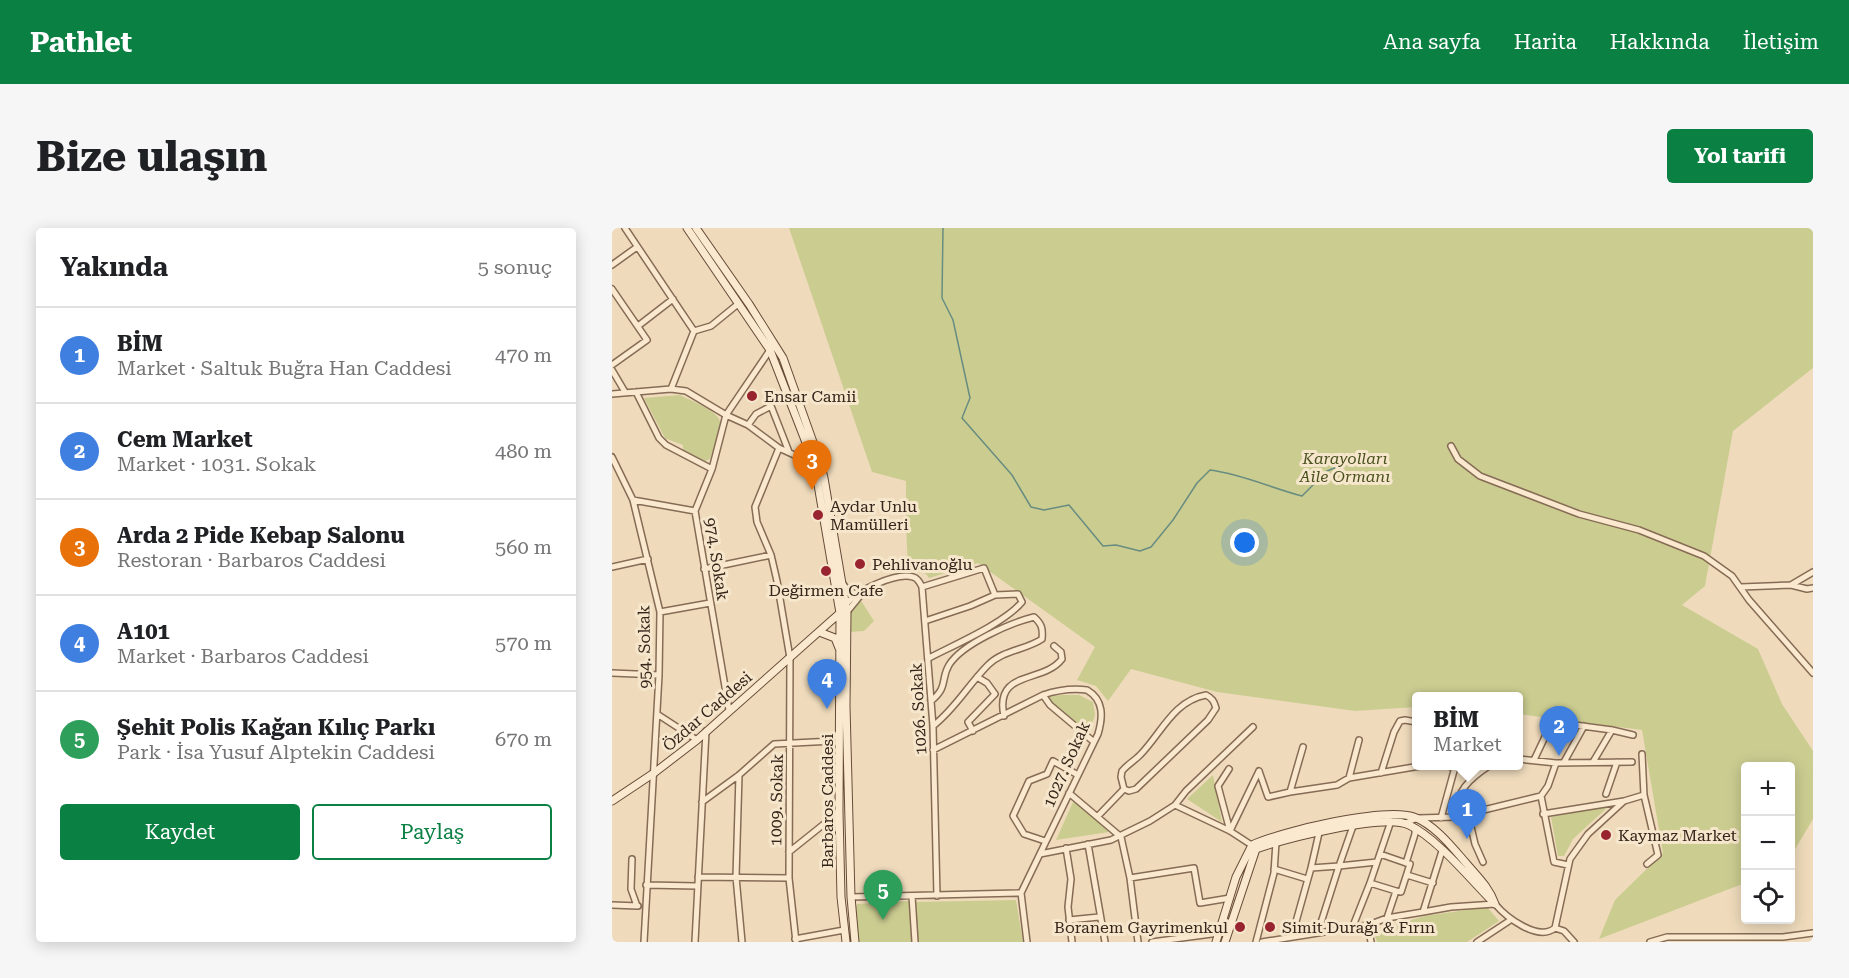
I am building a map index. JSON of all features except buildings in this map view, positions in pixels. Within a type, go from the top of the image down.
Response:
[{"type":"main road","name":"Barbaros Caddesi","points":[[687,228],[770,350],[816,458],[843,613],[840,651],[839,812],[846,942]]},
{"type":"main road","name":"Barbaros Caddesi","points":[[696,228],[783,358],[816,458],[842,583],[851,897],[855,942]]},
{"type":"main road","name":"Özdar Caddesi","points":[[612,801],[697,740],[843,613]]},
{"type":"main road","points":[[819,634],[834,639],[840,651]]},
{"type":"main road","points":[[1216,942],[1236,877],[1254,847],[1283,835],[1350,820],[1393,814],[1418,819],[1427,824],[1461,857],[1491,892],[1495,904]]},
{"type":"main road","points":[[1254,847],[1353,826],[1391,821],[1406,823],[1442,851],[1495,904]]},
{"type":"main road","points":[[1225,942],[1254,847]]},
{"type":"street","points":[[625,228],[694,331]]},
{"type":"street","points":[[612,265],[637,248]]},
{"type":"street","points":[[612,289],[647,340],[612,368],[625,392]]},
{"type":"street","points":[[638,326],[673,299]]},
{"type":"street","points":[[694,331],[711,326],[738,304]]},
{"type":"street","points":[[672,389],[694,331]]},
{"type":"street","name":"974. Sokak","points":[[729,710],[695,511],[712,469],[726,415],[770,350]]},
{"type":"street","points":[[612,394],[672,389],[686,392],[748,425],[779,448],[801,458],[816,458]]},
{"type":"street","points":[[636,392],[659,438],[666,445],[712,469]]},
{"type":"street","points":[[748,425],[756,414],[771,406],[789,452]]},
{"type":"street","points":[[1451,446],[1458,459],[1480,476],[1579,514],[1639,530],[1704,556],[1732,576],[1749,600],[1812,673]]},
{"type":"street","name":"1009. Sokak","points":[[779,448],[755,507],[757,522],[771,555],[790,658],[789,878],[796,940]]},
{"type":"street","name":"954. Sokak","points":[[612,457],[633,500],[660,612],[659,675],[644,942]]},
{"type":"street","points":[[633,500],[695,511]]},
{"type":"street","points":[[704,569],[771,555]]},
{"type":"street","points":[[612,567],[648,559]]},
{"type":"street","points":[[843,613],[858,594],[885,580],[903,577],[912,576],[922,587],[984,568],[995,595]]},
{"type":"street","points":[[1791,585],[1813,572]]},
{"type":"street","points":[[842,583],[849,592],[858,594]]},
{"type":"street","points":[[1741,587],[1791,585],[1810,589],[1813,594]]},
{"type":"street","name":"1026. Sokak","points":[[922,587],[933,726],[937,896]]},
{"type":"street","points":[[843,613],[864,591]]},
{"type":"street","points":[[925,621],[995,595],[1017,594],[1022,602],[1018,608],[995,623],[929,658]]},
{"type":"street","points":[[660,612],[710,603]]},
{"type":"street","points":[[931,701],[940,693],[947,668],[953,658],[989,634],[1015,622],[1034,617],[1041,622],[1042,639],[1034,645],[999,656],[977,677],[953,709],[933,726]]},
{"type":"street","points":[[1004,716],[1001,705],[1005,690],[1012,684],[1058,664],[1062,658],[1061,652],[1054,646]]},
{"type":"street","points":[[612,673],[659,675]]},
{"type":"street","points":[[973,731],[968,722],[995,694],[987,683],[977,677]]},
{"type":"street","name":"1027. Sokak","points":[[933,750],[1056,690],[1087,690],[1096,697],[1101,713],[1100,725],[1094,742],[1021,893]]},
{"type":"street","points":[[1043,695],[1050,705],[1094,742]]},
{"type":"street","points":[[1098,816],[1124,789],[1136,789],[1208,720],[1216,708],[1210,697],[1206,695],[1189,700],[1172,713],[1139,756],[1122,771],[1124,789]]},
{"type":"street","points":[[657,714],[697,740]]},
{"type":"street","points":[[1381,773],[1394,732],[1400,721],[1412,721]]},
{"type":"street","points":[[1534,760],[1552,722],[1633,735]]},
{"type":"street","points":[[1564,762],[1584,726]]},
{"type":"street","points":[[1040,854],[1121,837],[1175,805],[1186,791],[1253,727]]},
{"type":"street","points":[[1593,762],[1612,730]]},
{"type":"street","points":[[695,942],[706,731]]},
{"type":"street","points":[[1349,778],[1359,740]]},
{"type":"street","points":[[702,802],[739,775],[774,744],[833,741]]},
{"type":"street","points":[[1290,792],[1303,747]]},
{"type":"street","points":[[1642,754],[1644,795],[1658,855],[1647,864]]},
{"type":"street","points":[[1523,759],[1556,763],[1632,762]]},
{"type":"street","points":[[1045,841],[1024,834],[1013,816],[1029,781],[1047,774],[1053,761],[1078,775]]},
{"type":"street","points":[[1606,794],[1617,762]]},
{"type":"street","points":[[1406,823],[1418,819],[1455,817],[1541,796],[1548,786],[1556,763]]},
{"type":"street","points":[[1230,831],[1259,771],[1268,797],[1338,785],[1349,778],[1412,767]]},
{"type":"street","points":[[1229,769],[1218,786],[1230,831]]},
{"type":"street","points":[[1442,818],[1455,770]]},
{"type":"street","points":[[1455,817],[1455,808],[1463,788],[1482,770]]},
{"type":"street","points":[[739,775],[736,877],[742,942]]},
{"type":"street","points":[[1069,793],[1121,837],[1130,878],[1138,942]]},
{"type":"street","points":[[1543,814],[1624,801],[1644,795]]},
{"type":"street","points":[[1541,796],[1554,862],[1568,865]]},
{"type":"street","points":[[1262,942],[1368,925],[1387,918],[1423,912],[1495,904],[1509,921],[1531,934],[1545,936],[1552,933],[1555,928],[1568,865],[1588,834],[1624,801]]},
{"type":"street","points":[[1175,805],[1230,831],[1254,847]]},
{"type":"street","points":[[789,852],[839,812]]},
{"type":"street","points":[[1468,814],[1475,844],[1483,862]]},
{"type":"street","points":[[1353,926],[1391,821]]},
{"type":"street","points":[[1318,932],[1353,826]]},
{"type":"street","points":[[1406,862],[1415,828]]},
{"type":"street","points":[[1292,936],[1319,834]]},
{"type":"street","points":[[1256,942],[1274,868],[1276,842]]},
{"type":"street","points":[[1089,844],[1099,917],[1105,942]]},
{"type":"street","points":[[1066,848],[1071,879],[1068,907],[1072,942]]},
{"type":"street","points":[[1423,912],[1442,851]]},
{"type":"street","points":[[1370,883],[1401,892],[1407,875],[1410,864],[1380,854]]},
{"type":"street","points":[[632,859],[631,889],[637,906]]},
{"type":"street","points":[[1311,868],[1377,862]]},
{"type":"street","points":[[1130,878],[1194,868],[1200,903],[1230,898]]},
{"type":"street","points":[[1274,868],[1307,879]]},
{"type":"street","points":[[1407,875],[1433,883]]},
{"type":"street","points":[[698,877],[789,878]]},
{"type":"street","points":[[646,885],[697,886]]},
{"type":"street","points":[[1387,918],[1396,891]]},
{"type":"street","points":[[851,897],[1021,893],[1027,942]]},
{"type":"street","points":[[912,896],[915,942]]},
{"type":"street","points":[[612,905],[645,906]]},
{"type":"street","points":[[1069,920],[1099,917]]},
{"type":"street","points":[[1477,942],[1509,921]]},
{"type":"street","points":[[1368,925],[1371,942]]},
{"type":"street","points":[[1555,928],[1564,931],[1574,942]]},
{"type":"street","points":[[796,940],[844,930]]},
{"type":"street","points":[[1152,942],[1219,933]]},
{"type":"street","points":[[1650,942],[1667,937],[1782,937],[1813,933]]},
{"type":"green space","name":"Karayolları Aile Ormanı","points":[[789,228],[1813,228],[1813,368],[1733,431],[1705,586],[1682,605],[1758,649],[1782,704],[1813,751],[1813,819],[1795,849],[1795,762],[1741,762],[1741,885],[1599,939],[1615,900],[1663,853],[1642,730],[1523,715],[1523,692],[1412,692],[1412,707],[1355,711],[1217,692],[1131,669],[1108,701],[1096,686],[1077,680],[1095,647],[978,563],[929,578],[926,574],[908,569],[906,481],[872,472]]},
{"type":"green space","points":[[680,395],[705,407],[720,420],[720,434],[710,459],[705,461],[683,450],[683,445],[666,440],[644,398]]},
{"type":"green space","points":[[860,599],[874,621],[864,631],[849,632],[848,610]]},
{"type":"green space","points":[[1079,695],[1093,702],[1095,715],[1089,734],[1053,705],[1049,697]]},
{"type":"green space","points":[[1213,775],[1222,822],[1187,799]]},
{"type":"green space","points":[[1073,802],[1086,810],[1109,832],[1056,840]]},
{"type":"green space","points":[[1609,806],[1573,839],[1564,856],[1558,856],[1551,817]]},
{"type":"green space","points":[[1016,900],[1023,942],[918,942],[915,902]]},
{"type":"green space","points":[[909,901],[912,942],[859,942],[855,918],[857,904]]},
{"type":"green space","points":[[1487,907],[1499,921],[1467,942],[1377,942],[1374,931],[1425,916]]},
{"type":"waterway","points":[[943,228],[942,298],[953,320],[970,398],[962,418],[1012,475],[1031,507],[1044,510],[1069,505],[1103,546],[1116,545],[1140,551],[1151,547],[1173,520],[1197,483],[1210,470],[1302,496],[1327,471],[1345,464]]},
{"type":"place","name":"Ensar Camii","points":[[752,396]]},
{"type":"place","name":"Arda 2 Pide Kebap Salonu","points":[[812,490]]},
{"type":"place","name":"Aydar Unlu Mamülleri","points":[[818,515]]},
{"type":"place","name":"Pehlivanoğlu","points":[[860,564]]},
{"type":"place","name":"Değirmen Cafe","points":[[826,571]]},
{"type":"place","name":"A101","points":[[827,709]]},
{"type":"place","name":"Cem Market","points":[[1559,756]]},
{"type":"place","name":"Kaymaz Market","points":[[1606,835]]},
{"type":"place","name":"BİM","points":[[1467,839]]},
{"type":"place","name":"Şehit Polis Kağan Kılıç Parkı","points":[[883,920]]},
{"type":"place","name":"Boranem Gayrimenkul","points":[[1240,927]]},
{"type":"place","name":"Simit Durağı & Fırın","points":[[1270,927]]}]
